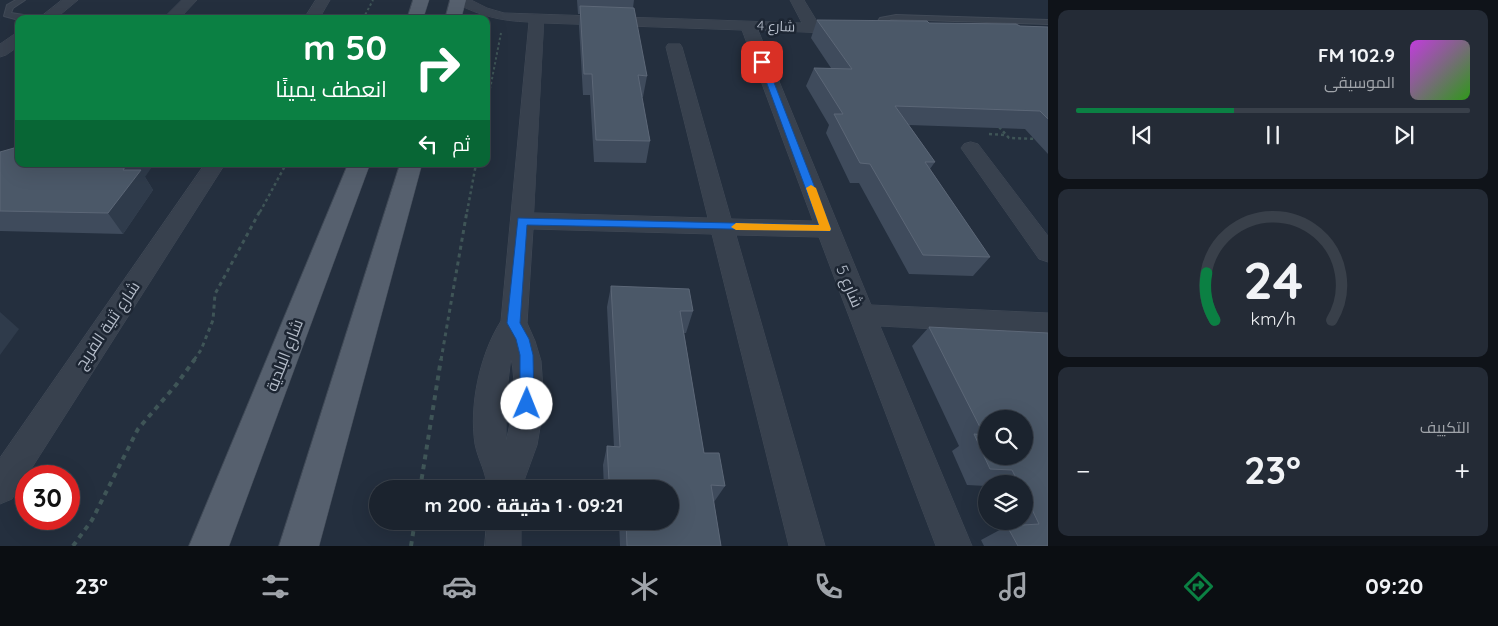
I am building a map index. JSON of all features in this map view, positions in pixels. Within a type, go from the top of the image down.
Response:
[{"type":"main road","points":[[416,15],[421,0]]},
{"type":"main road","points":[[454,15],[459,0]]},
{"type":"main road","name":"شارع البلدية","points":[[209,546],[357,167]]},
{"type":"main road","points":[[300,546],[410,167]]},
{"type":"street","points":[[50,15],[71,0]]},
{"type":"street","points":[[174,15],[190,0]]},
{"type":"street","points":[[314,15],[323,0]]},
{"type":"street","name":"شارع 4","points":[[459,0],[482,11],[504,17],[1048,36]]},
{"type":"street","points":[[507,480],[520,453],[527,419],[526,355],[522,339],[514,323],[522,221],[532,18],[527,0]]},
{"type":"street","points":[[797,0],[812,27]]},
{"type":"street","name":"شارع 4","points":[[490,21],[504,17]]},
{"type":"street","name":"شارع 5","points":[[748,25],[826,229],[863,315],[954,546]]},
{"type":"street","points":[[1,50],[15,41]]},
{"type":"street","points":[[674,47],[807,546]]},
{"type":"street","points":[[970,148],[1048,253]]},
{"type":"street","name":"شارع ثنية الفريج","points":[[0,487],[213,167]]},
{"type":"street","points":[[522,221],[826,229]]},
{"type":"street","points":[[863,315],[1048,324]]},
{"type":"street","points":[[503,546],[504,530]]},
{"type":"lane","points":[[15,17],[7,14],[10,7],[21,0]]},
{"type":"lane","points":[[884,30],[880,24],[881,22],[886,18],[896,17],[1048,22]]},
{"type":"path","points":[[365,15],[373,0]]},
{"type":"path","points":[[490,89],[504,17]]},
{"type":"path","points":[[999,127],[1009,138],[1038,139]]},
{"type":"path","points":[[73,546],[92,520],[138,429],[176,386],[201,350],[213,320],[215,294],[284,167]]},
{"type":"path","points":[[421,480],[456,269],[475,167]]},
{"type":"path","points":[[411,546],[414,530]]},
{"type":"building","points":[[580,6],[634,8],[647,76],[638,75],[650,141],[596,140],[592,74],[584,74]]},
{"type":"building","points":[[817,20],[927,21],[929,23],[1016,24],[1020,26],[1048,27],[1048,119],[1040,111],[895,106],[935,162],[925,162],[990,257],[923,255],[870,164],[860,163],[834,114],[843,114],[814,68],[852,69]]},
{"type":"building","points":[[15,148],[15,167],[125,167],[123,170],[141,170],[108,213],[0,211],[0,152]]},
{"type":"building","points":[[611,286],[689,289],[693,311],[680,311],[704,453],[719,453],[725,486],[711,485],[721,546],[627,546],[626,530],[679,530],[679,480],[609,480],[607,446],[620,447]]},
{"type":"building","points":[[929,327],[1048,333],[1048,546],[1018,546],[1009,530],[1033,530],[1033,524],[1039,524],[1033,512],[1033,475],[1014,475],[1012,470],[990,469],[988,465],[1033,465],[1033,410],[978,410],[978,423]]},
{"type":"building","points":[[974,434],[978,434],[978,443]]},
{"type":"slow traffic","points":[[736,227],[826,229],[811,188]]},
{"type":"route","points":[[527,404],[528,373],[526,355],[522,339],[514,323],[522,221],[826,229],[762,62]]}]
